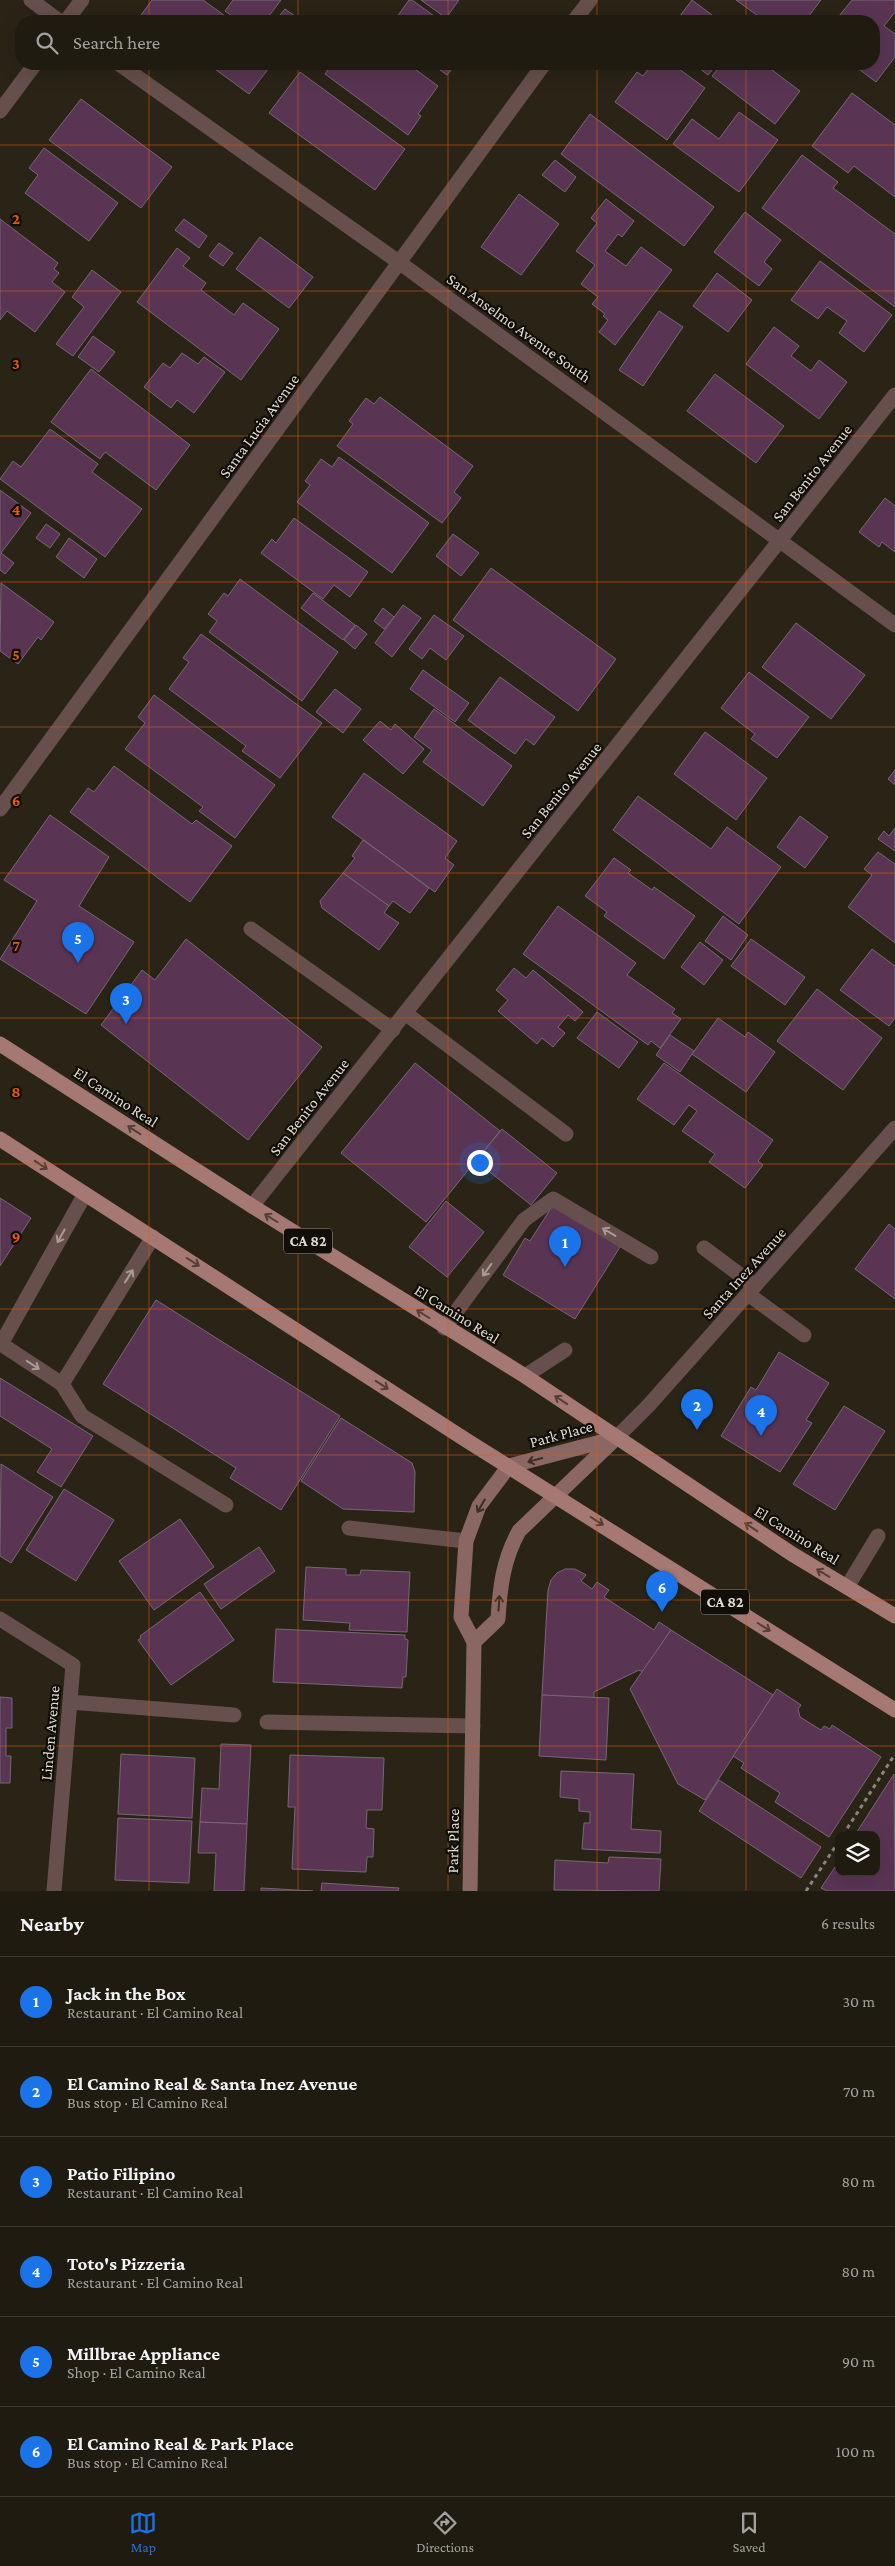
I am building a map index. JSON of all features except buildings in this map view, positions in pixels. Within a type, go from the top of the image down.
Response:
[{"type":"main road","name":"El Camino Real","points":[[0,1044],[444,1328],[525,1376],[616,1438],[895,1616]]},
{"type":"main road","name":"CA 82","points":[[0,1139],[509,1466],[895,1710]]},
{"type":"main road","name":"Park Place","points":[[470,1891],[474,1642],[461,1617],[466,1541],[479,1506],[509,1466],[616,1438]]},
{"type":"main road","name":"Park Place","points":[[474,1642],[498,1619],[501,1580],[509,1550],[519,1531],[616,1438]]},
{"type":"street","points":[[31,0],[51,15]]},
{"type":"street","points":[[71,15],[82,0]]},
{"type":"street","points":[[579,15],[590,0]]},
{"type":"street","points":[[0,111],[31,70]]},
{"type":"street","name":"San Anselmo Avenue South","points":[[127,70],[400,264],[895,625]]},
{"type":"street","name":"Santa Lucia Avenue","points":[[0,809],[400,264],[540,70]]},
{"type":"street","name":"San Benito Avenue","points":[[252,1206],[895,395]]},
{"type":"street","points":[[251,929],[393,1030]]},
{"type":"street","points":[[405,1013],[566,1134]]},
{"type":"street","name":"Santa Inez Avenue","points":[[616,1438],[649,1405],[895,1128]]},
{"type":"street","points":[[85,1194],[0,1344],[62,1384],[82,1416],[226,1505]]},
{"type":"street","points":[[444,1328],[524,1220],[553,1199],[651,1257]]},
{"type":"street","points":[[62,1384],[153,1237]]},
{"type":"street","points":[[704,1248],[804,1335]]},
{"type":"street","points":[[525,1376],[565,1350]]},
{"type":"street","points":[[349,1528],[466,1541]]},
{"type":"street","points":[[847,1587],[878,1536]]},
{"type":"street","name":"Linden Avenue","points":[[0,1619],[73,1665],[54,1891]]},
{"type":"street","points":[[70,1702],[234,1715]]},
{"type":"street","points":[[267,1722],[473,1726]]},
{"type":"path","points":[[845,1831],[895,1754]]},
{"type":"path","points":[[806,1891],[835,1847]]},
{"type":"place","name":"Millbrae Appliance","points":[[78,963]]},
{"type":"place","name":"Patio Filipino","points":[[126,1024]]},
{"type":"place","name":"Jack in the Box","points":[[565,1267]]},
{"type":"place","name":"El Camino Real & Santa Inez Avenue","points":[[697,1430]]},
{"type":"place","name":"Toto's Pizzeria","points":[[761,1436]]},
{"type":"place","name":"El Camino Real & Park Place","points":[[662,1612]]}]
